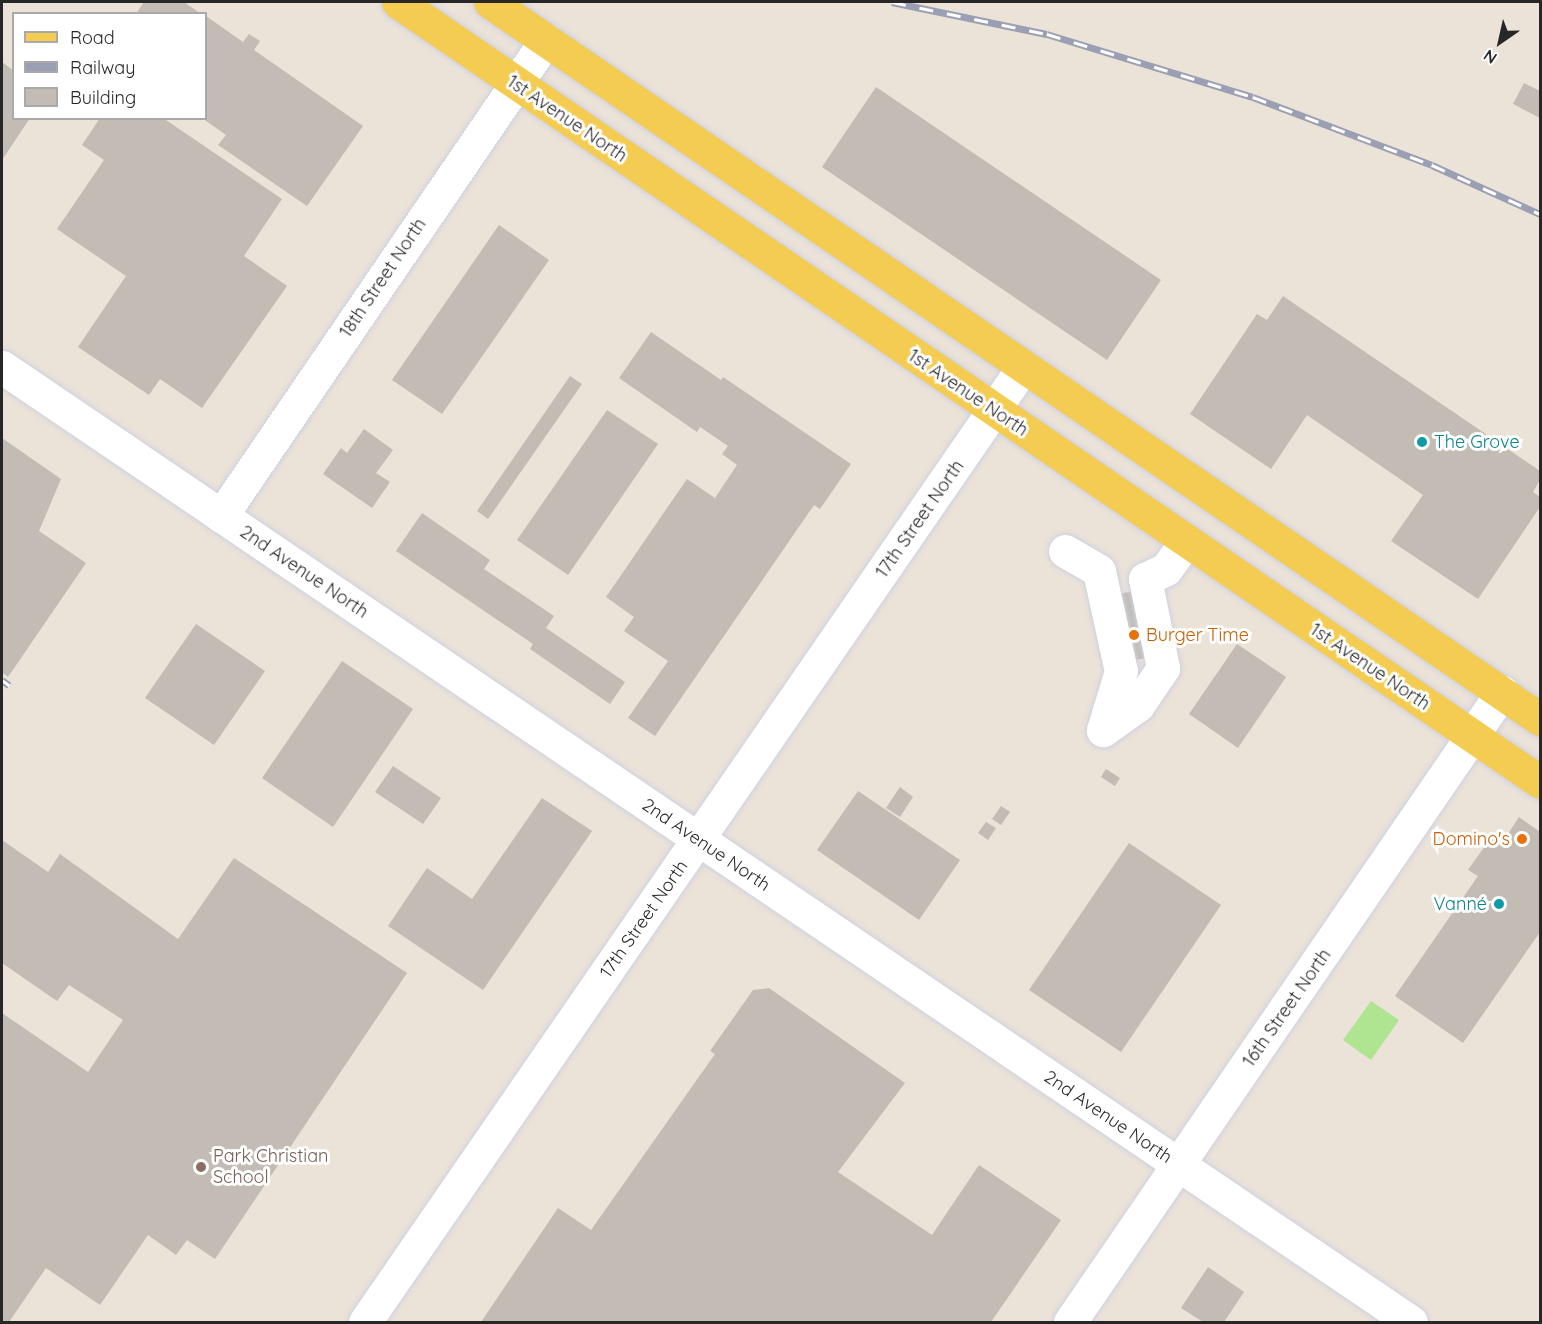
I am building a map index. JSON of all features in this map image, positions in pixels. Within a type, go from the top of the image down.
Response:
[{"type":"main road","name":"1st Avenue North","points":[[398,2],[1540,782]]},
{"type":"main road","points":[[490,2],[1540,719]]},
{"type":"street","name":"18th Street North","points":[[221,516],[546,40]]},
{"type":"street","name":"2nd Avenue North","points":[[2,367],[1411,1323]]},
{"type":"street","name":"17th Street North","points":[[365,1323],[1023,367]]},
{"type":"street","points":[[1065,551],[1099,571],[1121,671],[1104,730],[1138,705],[1163,668],[1145,579],[1166,568],[1186,541]]},
{"type":"street","name":"16th Street North","points":[[1070,1323],[1502,692]]},
{"type":"green space","points":[[1371,1001],[1399,1020],[1371,1060],[1343,1040]]},
{"type":"building","points":[[144,2],[184,2],[198,12],[137,12]]},
{"type":"building","points":[[207,17],[243,42],[249,34],[260,41],[254,50],[363,126],[307,206],[218,145],[226,135],[205,120],[207,120]]},
{"type":"building","points":[[2,62],[12,70],[12,120],[29,120],[2,160]]},
{"type":"building","points":[[1524,83],[1540,91],[1540,118],[1513,104]]},
{"type":"building","points":[[876,87],[1161,280],[1107,360],[822,167]]},
{"type":"building","points":[[99,120],[166,120],[282,199],[244,256],[287,286],[202,408],[160,379],[149,395],[78,347],[126,276],[57,229],[104,160],[82,145]]},
{"type":"building","points":[[499,225],[549,260],[442,414],[392,380]]},
{"type":"building","name":"The Grove","points":[[1283,296],[1540,471],[1540,480],[1533,492],[1540,497],[1540,507],[1478,599],[1391,541],[1423,495],[1307,415],[1271,469],[1190,414],[1257,314],[1267,320]]},
{"type":"building","points":[[651,332],[721,380],[723,377],[851,464],[820,509],[814,505],[655,736],[628,718],[668,661],[624,631],[634,617],[606,597],[687,479],[715,498],[737,465],[722,454],[728,446],[700,427],[697,432],[619,378]]},
{"type":"building","points":[[570,376],[582,384],[488,519],[477,511]]},
{"type":"building","points":[[607,410],[658,444],[568,575],[517,540]]},
{"type":"building","points":[[364,429],[393,450],[376,473],[390,482],[372,508],[323,474],[341,448],[347,453]]},
{"type":"building","points":[[2,438],[61,479],[39,531],[86,563],[8,677],[2,672]]},
{"type":"building","points":[[422,513],[490,560],[484,569],[554,616],[546,628],[625,682],[610,704],[530,649],[533,644],[396,551]]},
{"type":"building","name":"Burger Time","points":[[1139,590],[1152,657],[1125,662],[1113,595]]},
{"type":"building","points":[[196,624],[265,671],[214,745],[145,698]]},
{"type":"building","points":[[1237,644],[1286,677],[1238,748],[1189,714]]},
{"type":"building","points":[[342,661],[413,709],[333,827],[262,778]]},
{"type":"building","points":[[393,766],[441,798],[423,824],[375,792]]},
{"type":"building","points":[[1106,769],[1120,778],[1115,786],[1101,777]]},
{"type":"building","points":[[900,787],[913,797],[900,817],[886,808]]},
{"type":"building","points":[[858,791],[960,860],[919,920],[817,850]]},
{"type":"building","points":[[542,798],[592,831],[483,990],[388,926],[427,868],[472,899]]},
{"type":"building","points":[[1001,806],[1010,812],[1001,825],[992,819]]},
{"type":"building","name":"Vanné","points":[[1519,817],[1540,832],[1540,932],[1463,1043],[1395,996],[1478,876],[1468,870],[1492,836],[1502,843]]},
{"type":"building","points":[[986,822],[996,828],[988,840],[978,833]]},
{"type":"building","points":[[2,840],[48,872],[60,854],[178,939],[234,858],[407,973],[215,1259],[187,1240],[176,1255],[148,1235],[100,1305],[46,1268],[9,1322],[2,1322],[2,1013],[88,1072],[123,1020],[69,985],[57,1001],[2,963]]},
{"type":"building","points":[[1129,843],[1221,905],[1121,1052],[1029,990]]},
{"type":"building","points":[[769,988],[905,1083],[838,1172],[932,1235],[979,1165],[1061,1220],[991,1322],[481,1322],[558,1208],[591,1230],[715,1054],[710,1051],[753,990]]},
{"type":"building","points":[[1208,1267],[1244,1292],[1224,1322],[1203,1322],[1181,1308]]},
{"type":"railway","points":[[892,2],[1047,34],[1253,97],[1432,165],[1540,214]]},
{"type":"railway","points":[[2,680],[9,685]]},
{"type":"place","name":"The Grove","points":[[1422,442]]},
{"type":"place","name":"Burger Time","points":[[1134,635]]},
{"type":"place","name":"Domino's","points":[[1522,839]]},
{"type":"place","name":"Vanné","points":[[1499,904]]},
{"type":"place","name":"Park Christian School","points":[[201,1167]]}]
